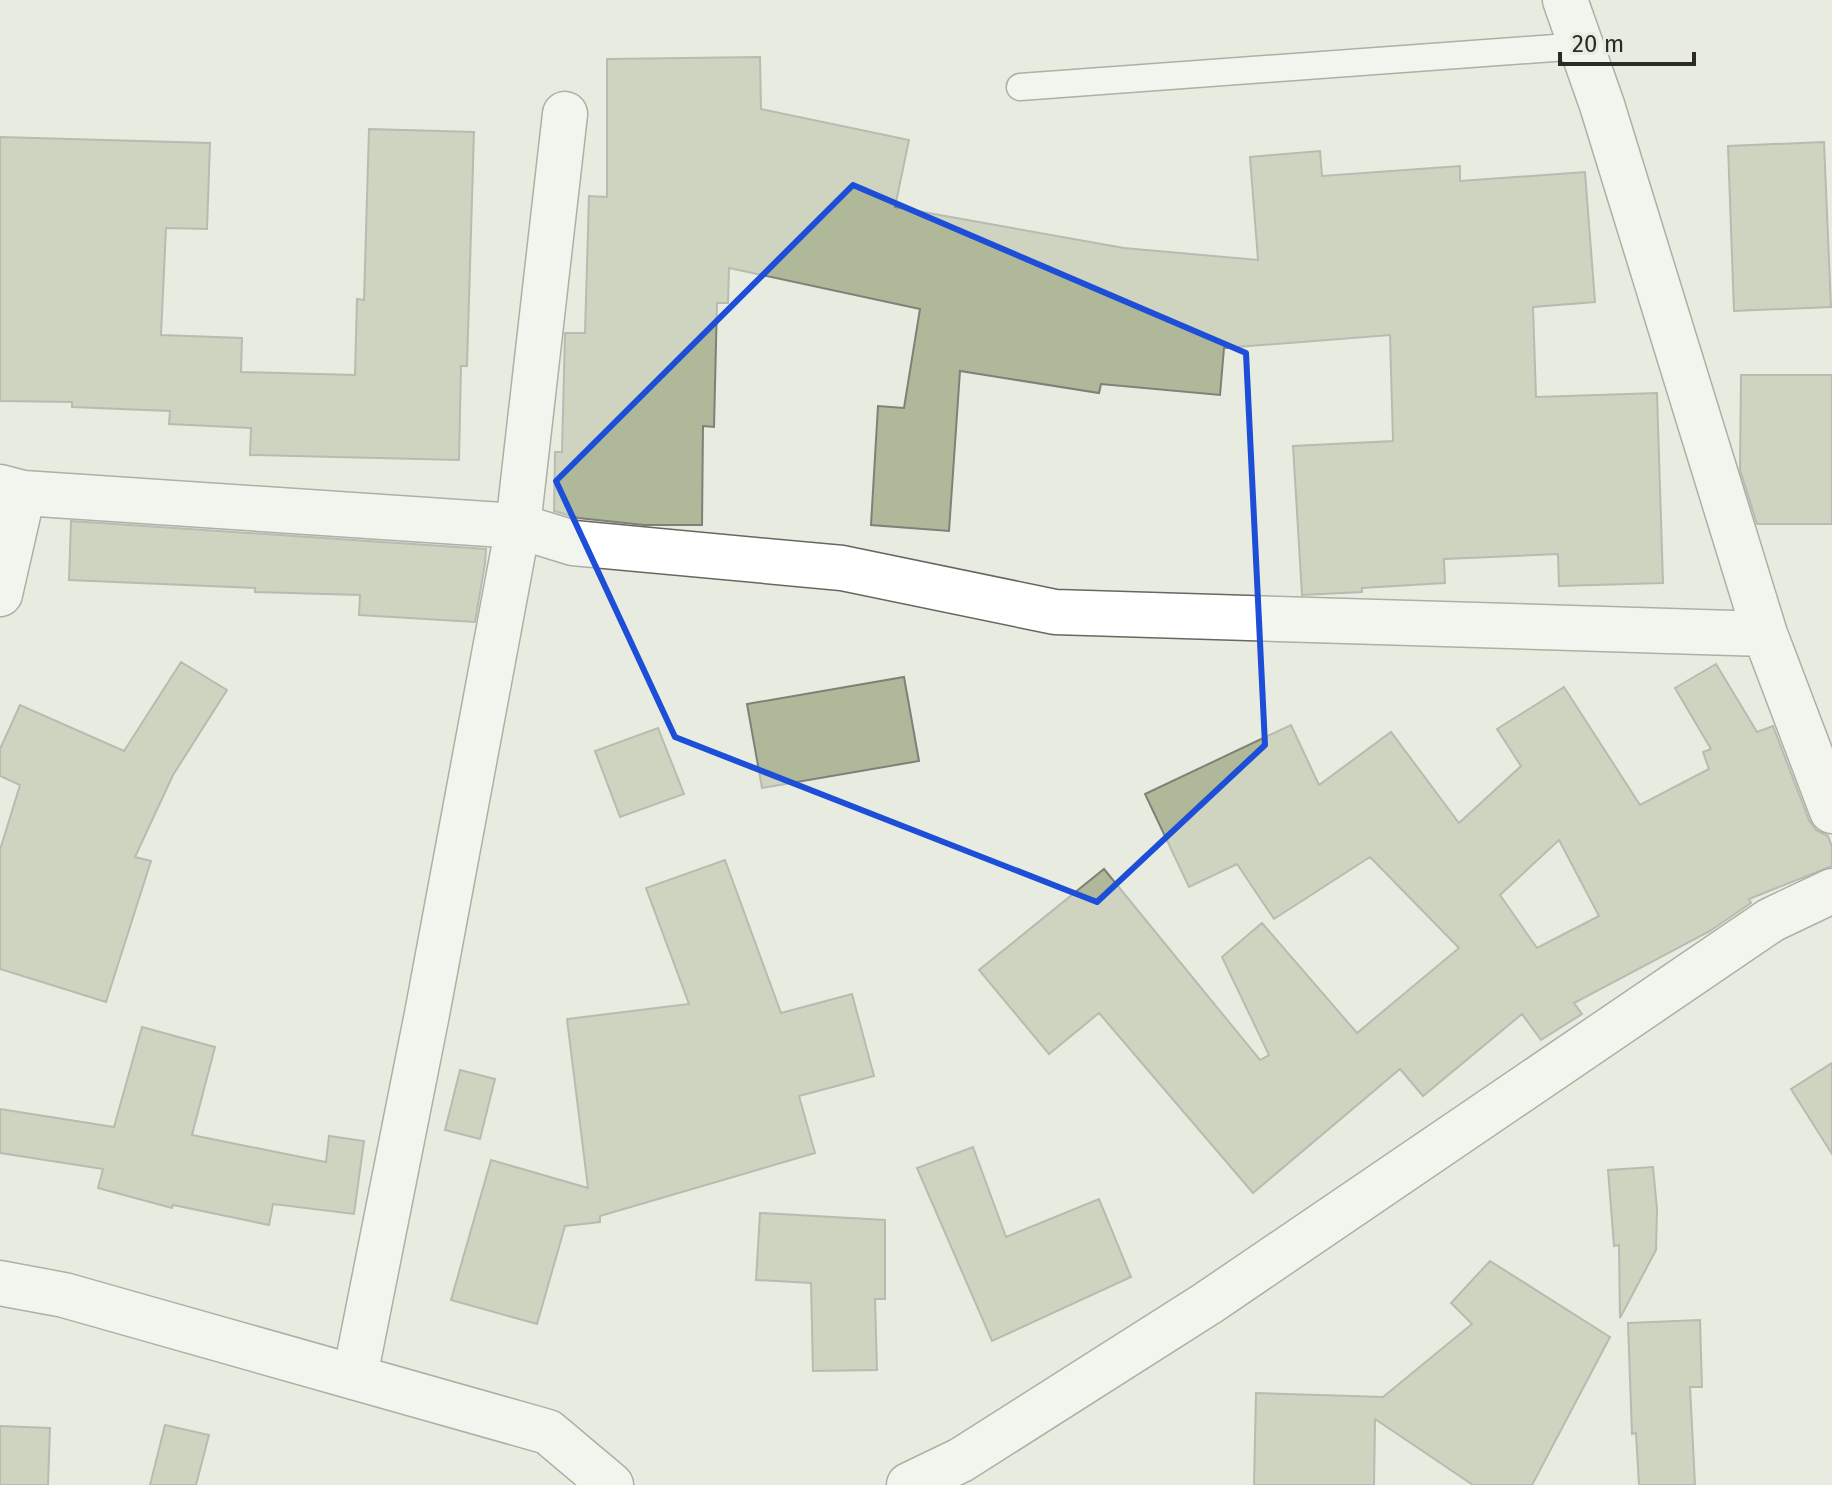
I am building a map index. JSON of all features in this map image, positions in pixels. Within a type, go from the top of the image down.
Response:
[{"type":"street","points":[[1565,0],[1602,105],[1765,634],[1832,811]]},
{"type":"street","points":[[355,1376],[430,998],[518,526],[565,114]]},
{"type":"street","points":[[0,594],[11,490],[518,526],[573,543],[842,568],[1055,612],[1765,634]]},
{"type":"street","points":[[909,1485],[961,1460],[1208,1303],[1771,920],[1832,891]]},
{"type":"street","points":[[0,1283],[64,1295],[548,1432],[611,1485]]},
{"type":"lane","points":[[1020,87],[1581,46]]},
{"type":"highlighted area","points":[[853,185],[1246,353],[1265,745],[1097,902],[675,737],[556,481]]},
{"type":"building","points":[[760,57],[761,109],[909,140],[895,207],[1124,248],[1258,260],[1250,157],[1320,151],[1322,176],[1460,166],[1460,181],[1585,172],[1595,302],[1533,307],[1536,397],[1657,393],[1663,583],[1559,586],[1558,554],[1444,559],[1445,583],[1302,595],[1293,446],[1393,441],[1390,335],[1224,348],[1220,395],[1101,384],[1099,393],[960,371],[949,531],[871,525],[878,406],[904,408],[920,309],[729,268],[728,303],[717,303],[714,427],[703,426],[702,525],[644,525],[578,518],[554,511],[555,452],[562,452],[565,333],[585,333],[589,196],[607,197],[607,59]]},
{"type":"building","points":[[369,129],[474,132],[467,366],[461,366],[459,460],[250,455],[251,428],[169,424],[170,411],[72,407],[72,402],[0,401],[0,137],[210,143],[207,229],[166,228],[161,335],[242,338],[241,372],[355,375],[357,299],[364,300]]},
{"type":"building","points":[[1824,142],[1831,307],[1734,311],[1728,146]]},
{"type":"building","points":[[1741,375],[1832,375],[1832,524],[1757,524],[1740,470]]},
{"type":"building","points":[[71,521],[486,549],[475,622],[359,615],[360,595],[255,592],[255,588],[69,580]]},
{"type":"building","points":[[181,662],[227,690],[173,775],[135,857],[151,861],[106,1002],[0,969],[0,850],[20,785],[0,776],[0,749],[20,705],[124,751]]},
{"type":"building","points":[[1716,664],[1757,732],[1773,726],[1809,820],[1816,830],[1828,836],[1832,847],[1832,866],[1749,899],[1751,903],[1710,931],[1574,1003],[1582,1014],[1541,1040],[1522,1014],[1423,1096],[1400,1069],[1253,1193],[1099,1013],[1049,1054],[979,970],[1104,869],[1260,1060],[1269,1055],[1222,957],[1262,923],[1357,1033],[1459,948],[1370,857],[1274,919],[1237,864],[1189,887],[1145,794],[1291,725],[1319,785],[1391,732],[1459,823],[1521,766],[1497,729],[1564,687],[1640,805],[1709,769],[1703,752],[1711,749],[1675,688]],"holes":[[[1559,840],[1599,916],[1537,948],[1500,895]]]},
{"type":"building","points":[[904,677],[919,761],[762,788],[747,704]]},
{"type":"building","points":[[658,728],[684,794],[620,817],[595,751]]},
{"type":"building","points":[[725,860],[781,1013],[852,994],[874,1076],[799,1096],[815,1153],[600,1216],[600,1222],[565,1226],[537,1324],[451,1300],[491,1160],[588,1188],[567,1019],[689,1004],[646,888]]},
{"type":"building","points":[[142,1027],[215,1047],[192,1135],[326,1162],[329,1136],[364,1141],[354,1214],[273,1204],[269,1225],[173,1205],[172,1208],[98,1188],[103,1169],[0,1153],[0,1109],[114,1127]]},
{"type":"building","points":[[1832,1063],[1832,1154],[1791,1089]]},
{"type":"building","points":[[460,1070],[495,1079],[480,1139],[445,1130]]},
{"type":"building","points":[[973,1147],[1006,1237],[1099,1199],[1131,1277],[992,1341],[917,1168]]},
{"type":"building","points":[[1653,1167],[1657,1209],[1656,1250],[1620,1318],[1619,1245],[1614,1246],[1608,1170]]},
{"type":"building","points":[[760,1213],[885,1220],[885,1299],[875,1299],[877,1370],[813,1371],[811,1283],[756,1280]]},
{"type":"building","points":[[1490,1261],[1610,1337],[1532,1485],[1473,1485],[1375,1419],[1374,1485],[1254,1485],[1256,1393],[1383,1397],[1472,1324],[1451,1303]]},
{"type":"building","points":[[1700,1320],[1702,1387],[1690,1387],[1695,1485],[1639,1485],[1636,1433],[1632,1434],[1628,1323]]},
{"type":"building","points":[[165,1425],[209,1435],[196,1485],[150,1485]]},
{"type":"building","points":[[0,1426],[50,1428],[48,1485],[0,1485]]}]
